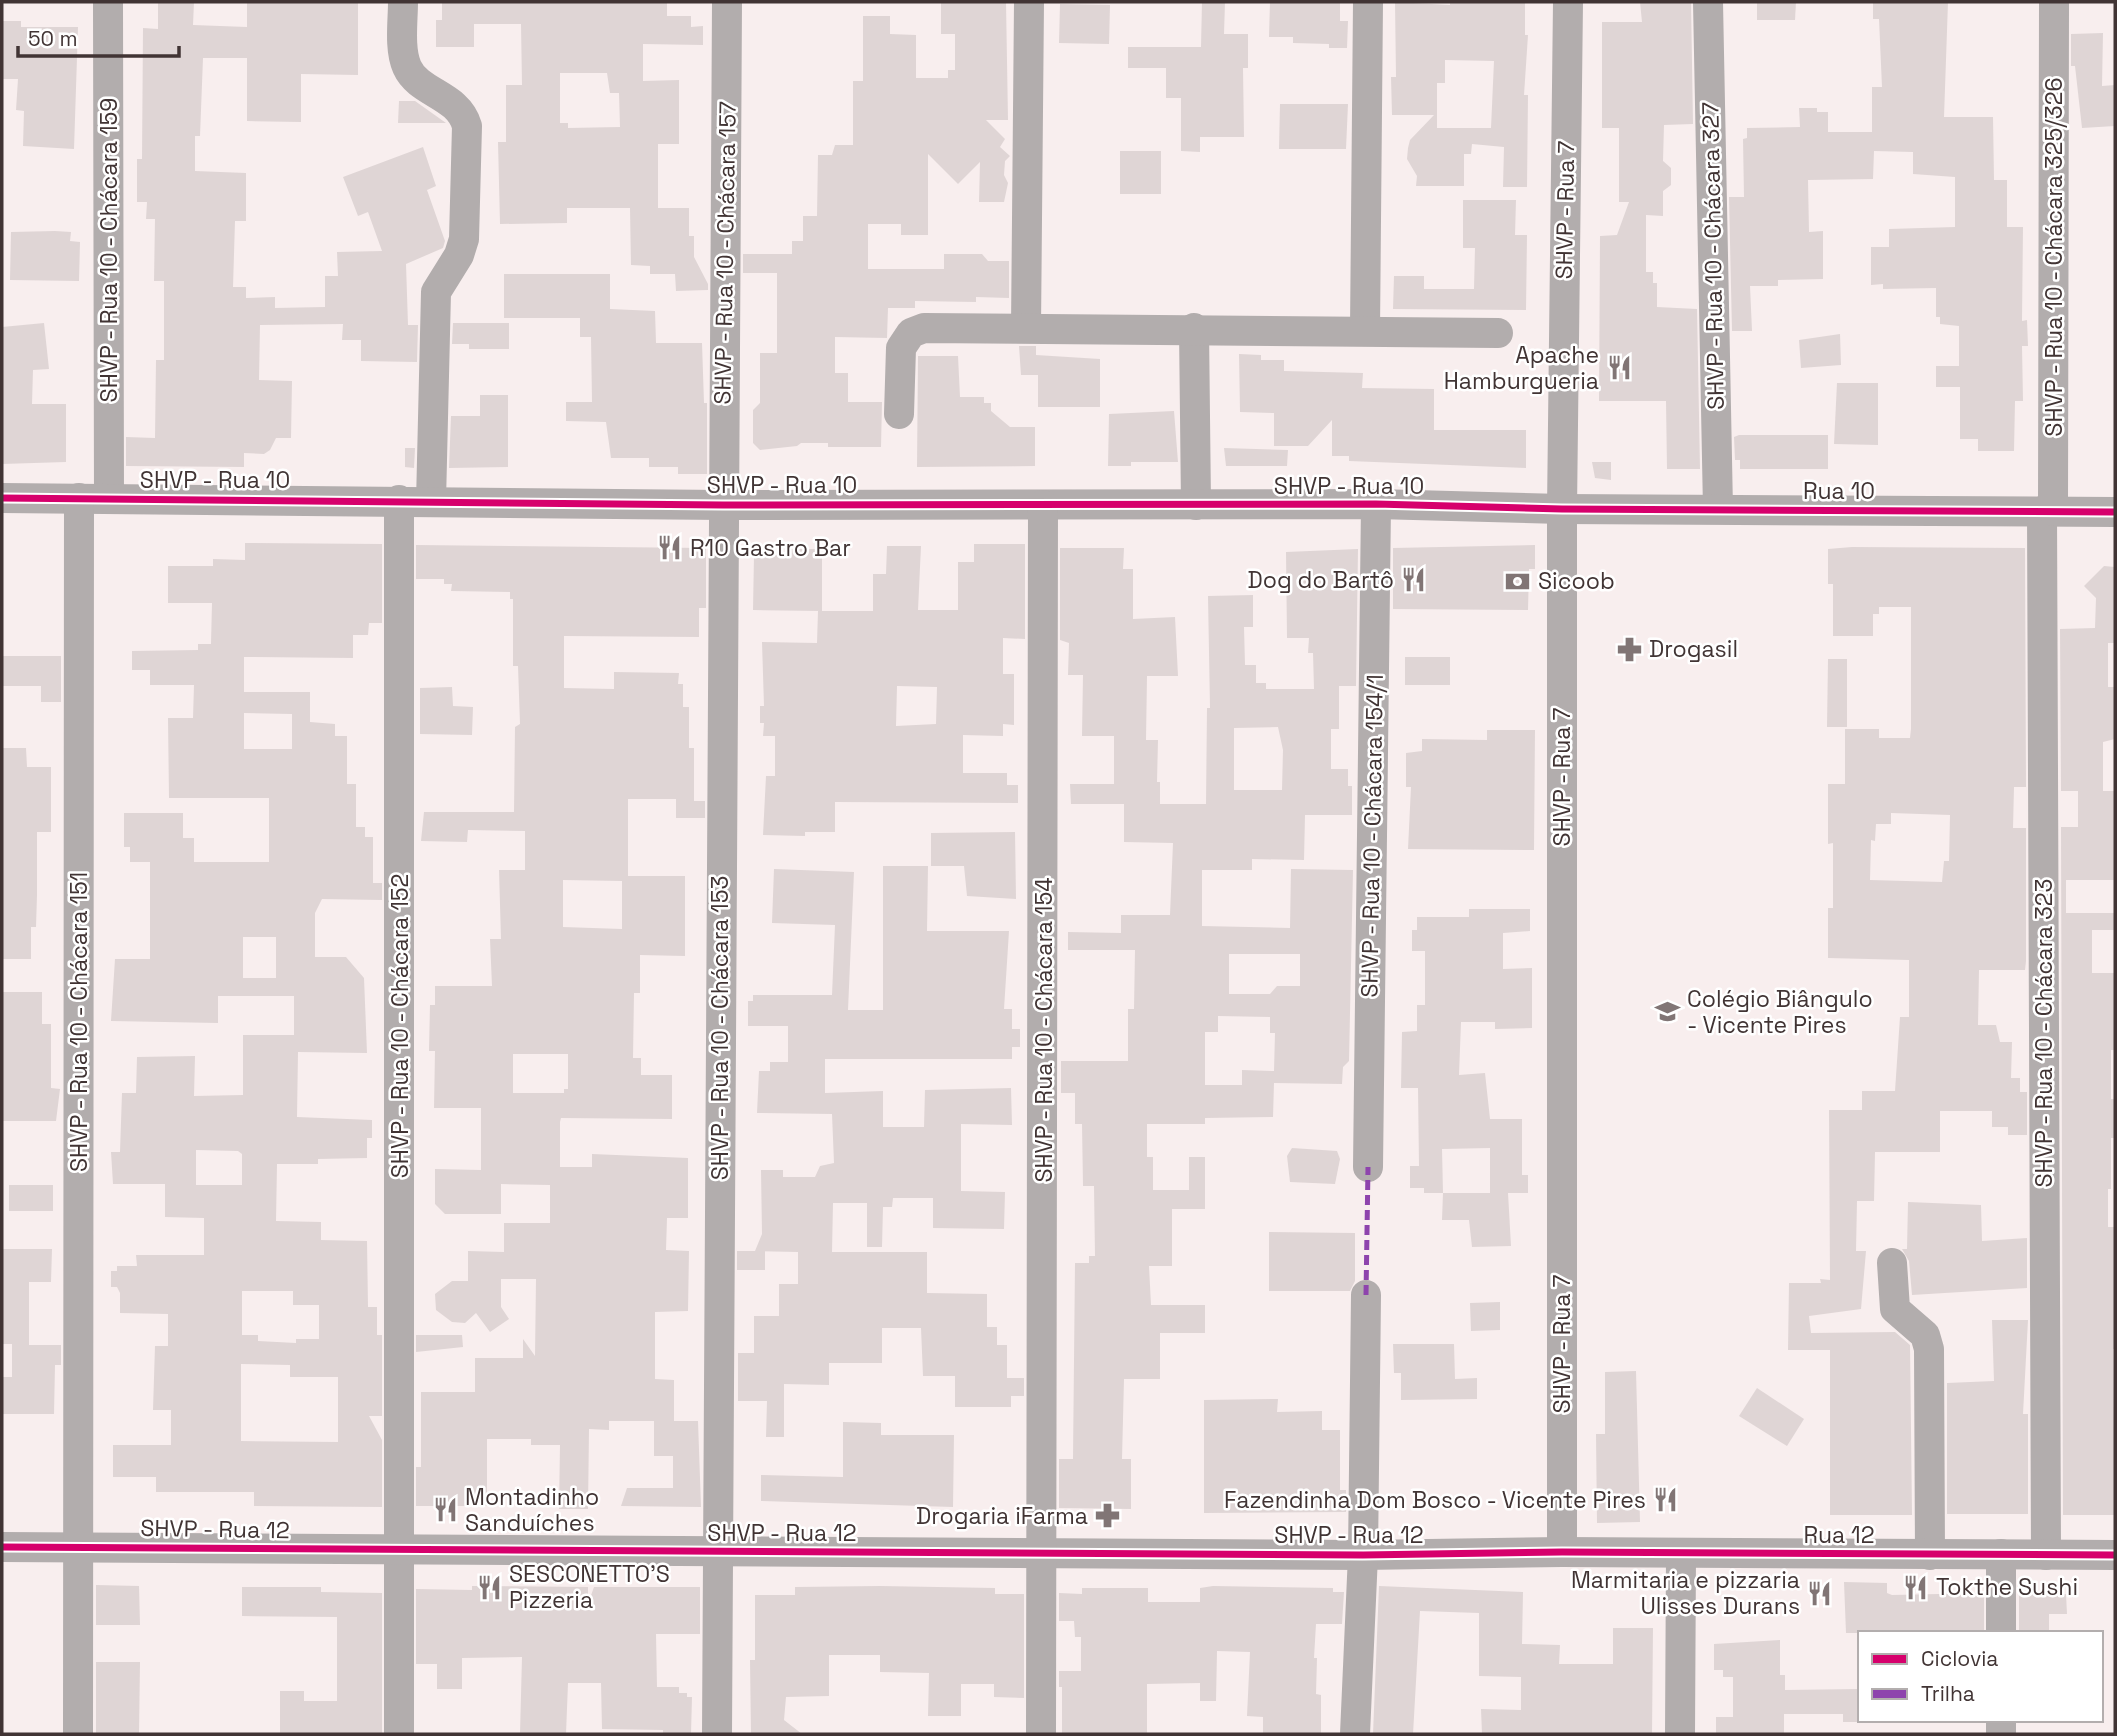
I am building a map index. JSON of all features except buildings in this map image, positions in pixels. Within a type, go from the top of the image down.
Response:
[{"type":"street","name":"SHVP - Rua 10 - Chácara 159","points":[[108,2],[109,499]]},
{"type":"street","points":[[403,2],[403,48],[407,67],[416,79],[461,111],[467,126],[464,239],[459,255],[436,292],[430,502]]},
{"type":"street","name":"SHVP - Rua 10 - Chácara 157","points":[[723,505],[727,2]]},
{"type":"street","points":[[1026,328],[1029,2]]},
{"type":"street","points":[[1366,330],[1368,2]]},
{"type":"street","name":"SHVP - Rua 7","points":[[1562,1552],[1562,509],[1568,2]]},
{"type":"street","name":"SHVP - Rua 10 - Chácara 327","points":[[1708,2],[1718,509]]},
{"type":"street","name":"SHVP - Rua 10 - Chácara 325/326","points":[[2047,512],[2054,2]]},
{"type":"street","points":[[899,414],[901,348],[911,333],[924,328],[1194,328],[1498,333]]},
{"type":"street","points":[[1194,328],[1196,505]]},
{"type":"street","name":"SHVP - Rua 10","points":[[2,498],[723,505],[1376,504],[1562,509]]},
{"type":"street","name":"SHVP - Rua 10 - Chácara 151","points":[[78,1734],[79,498]]},
{"type":"street","name":"SHVP - Rua 10 - Chácara 152","points":[[399,500],[399,1734]]},
{"type":"street","name":"SHVP - Rua 10 - Chácara 154/1","points":[[1368,1167],[1376,504]]},
{"type":"street","name":"SHVP - Rua 10 - Chácara 153","points":[[716,1734],[723,505]]},
{"type":"street","name":"SHVP - Rua 10 - Chácara 154","points":[[1041,1734],[1043,505]]},
{"type":"street","name":"Rua 10","points":[[1562,509],[2115,512]]},
{"type":"street","name":"SHVP - Rua 10 - Chácara 323","points":[[2046,1555],[2047,512]]},
{"type":"street","points":[[1892,1263],[1895,1309],[1925,1335],[1929,1349],[1930,1555]]},
{"type":"street","points":[[1356,1734],[1363,1555],[1366,1295]]},
{"type":"street","name":"SHVP - Rua 12","points":[[2,1547],[1043,1554],[1363,1555],[1562,1552]]},
{"type":"street","name":"Rua 12","points":[[1562,1552],[1681,1555],[2115,1555]]},
{"type":"street","points":[[2001,1554],[2001,1631]]},
{"type":"street","points":[[1680,1734],[1681,1555]]},
{"type":"marked path","points":[[1366,1295],[1368,1167]]},
{"type":"cycle path","points":[[2,498],[723,505],[1376,504],[1562,509],[2115,512]]},
{"type":"cycle path","points":[[2,1547],[1363,1555],[1562,1552],[2115,1555]]},
{"type":"place","name":"Apache Hamburgueria","points":[[1619,368]]},
{"type":"place","name":"R10 Gastro Bar","points":[[670,548]]},
{"type":"place","name":"Dog do Bartô","points":[[1414,580]]},
{"type":"place","name":"Sicoob","points":[[1518,581]]},
{"type":"place","name":"Drogasil","points":[[1629,649]]},
{"type":"place","name":"Colégio Biângulo - Vicente Pires","points":[[1667,1012]]},
{"type":"place","name":"Fazendinha Dom Bosco - Vicente Pires","points":[[1666,1500]]},
{"type":"place","name":"Montadinho Sanduíches","points":[[445,1510]]},
{"type":"place","name":"Drogaria iFarma","points":[[1108,1516]]},
{"type":"place","name":"SESCONETTO'S Pizzeria","points":[[489,1587]]},
{"type":"place","name":"Tokthe Sushi","points":[[1916,1587]]},
{"type":"place","name":"Marmitaria e pizzaria Ulisses Durans","points":[[1820,1593]]}]
